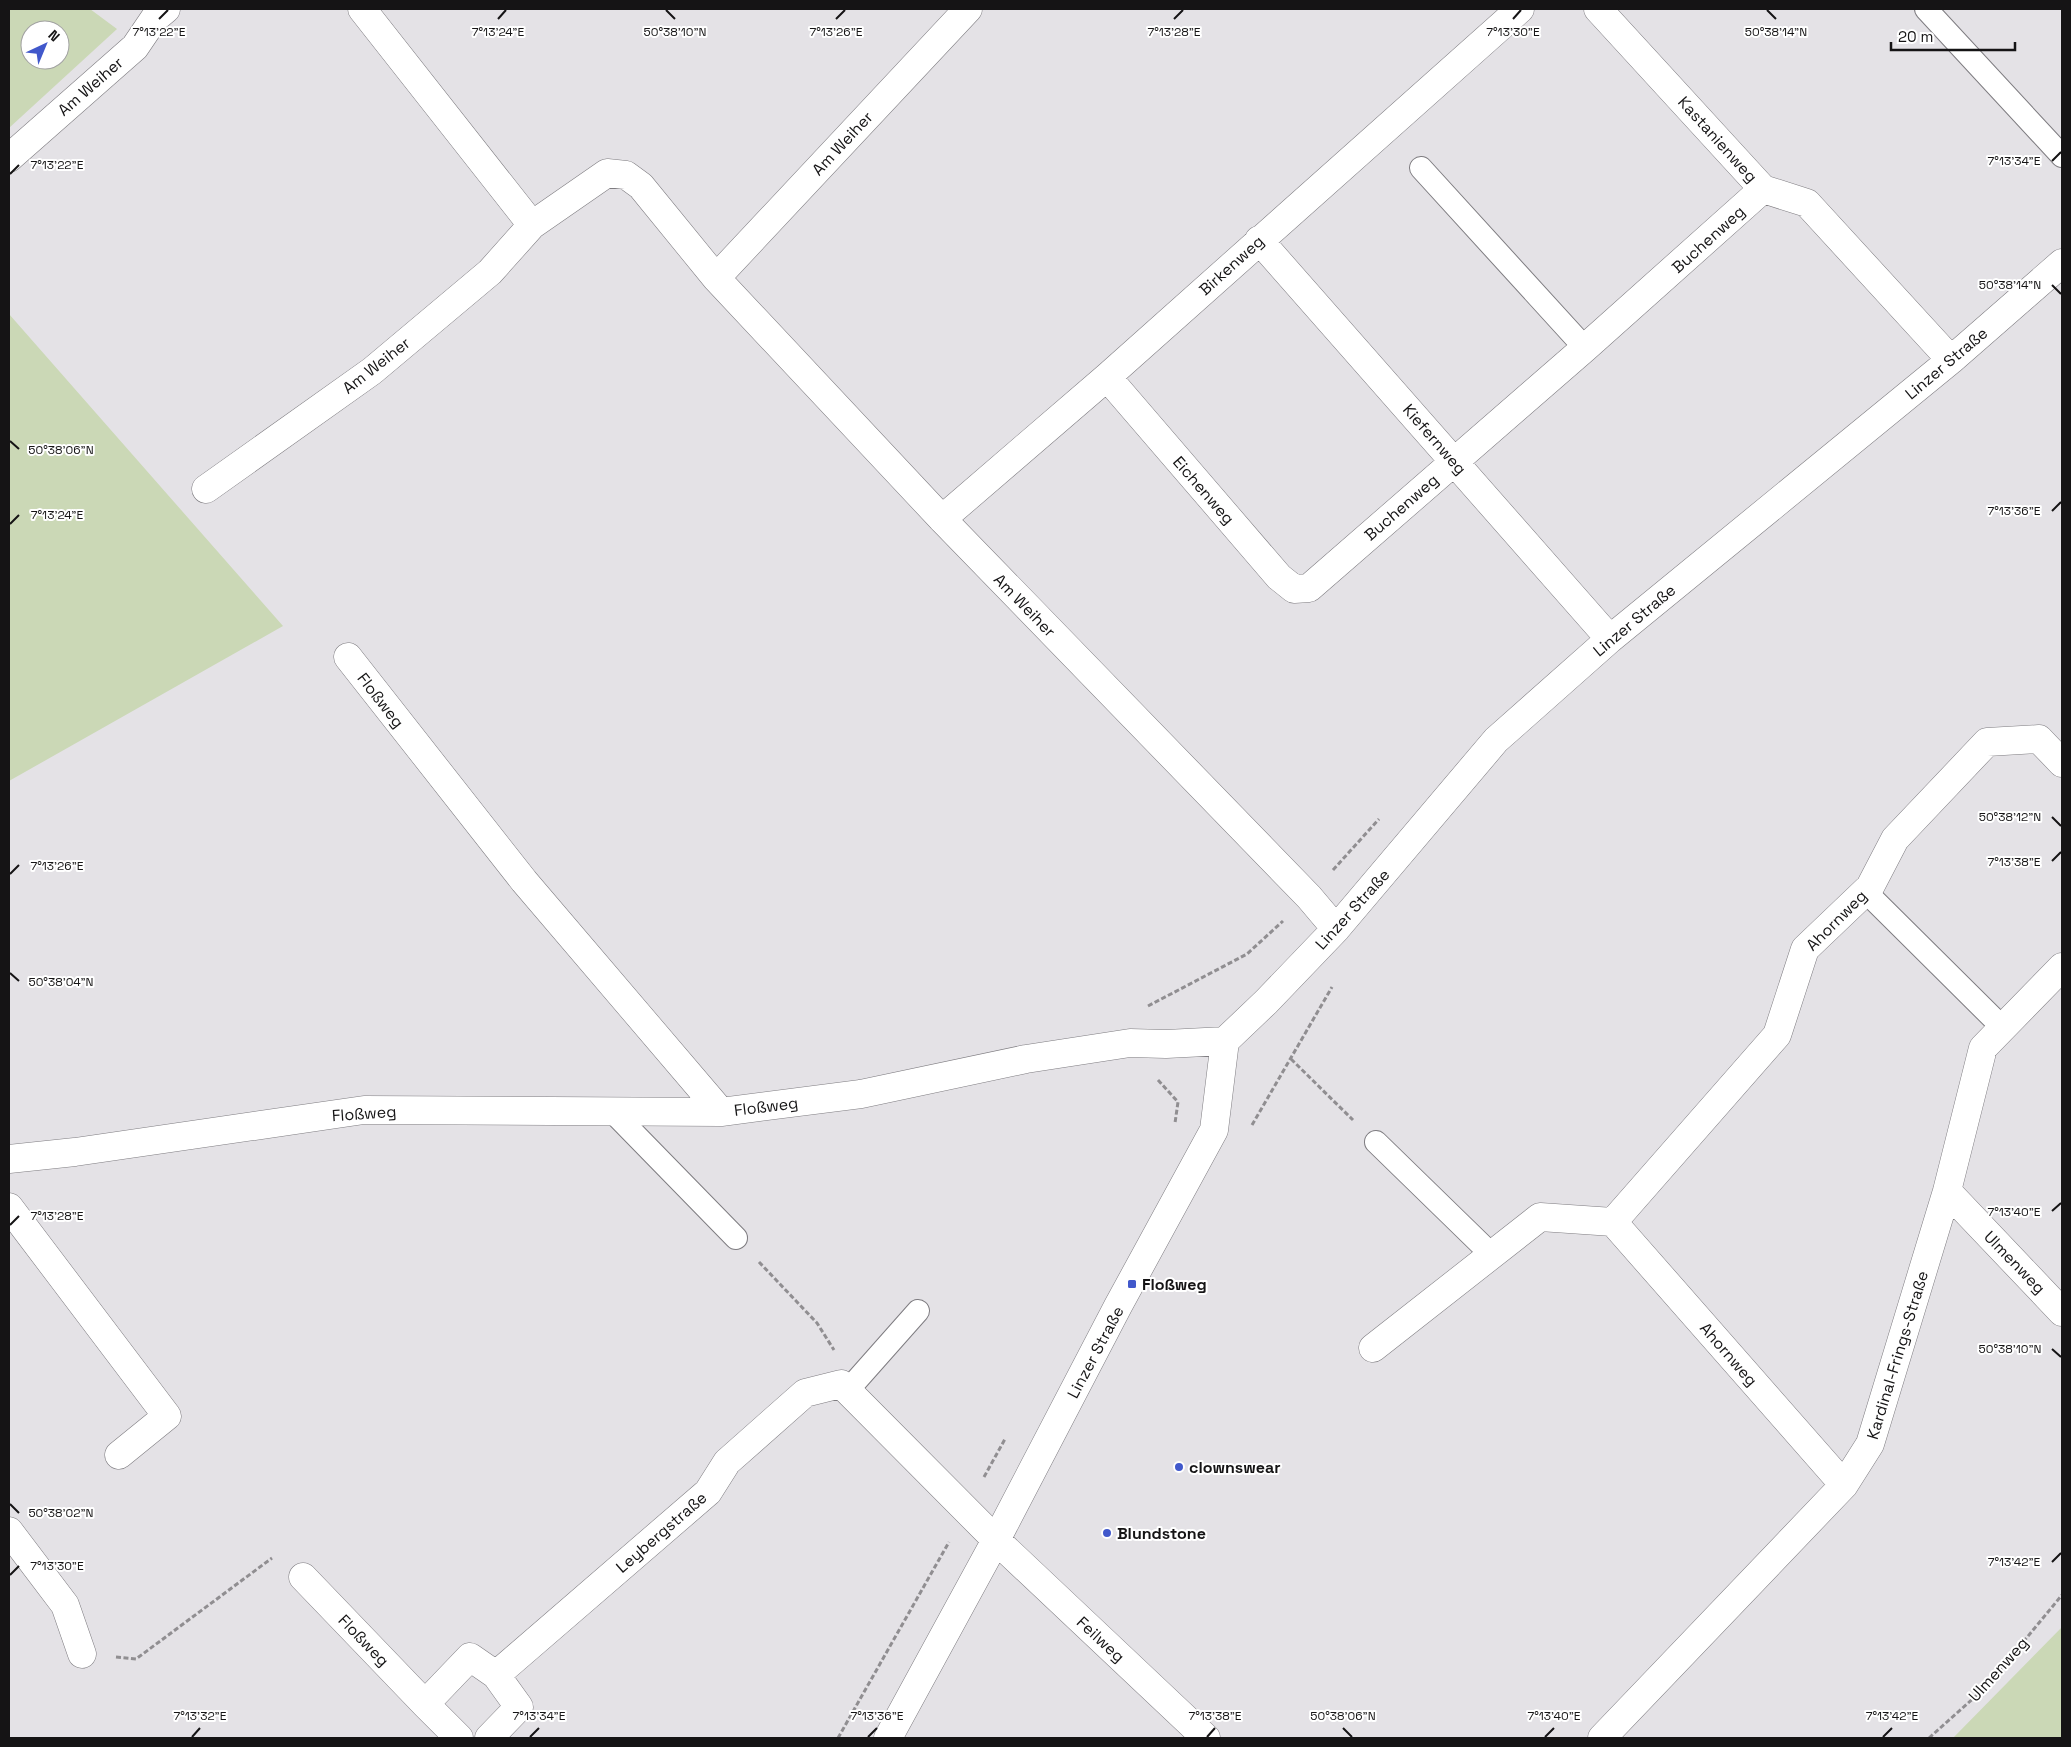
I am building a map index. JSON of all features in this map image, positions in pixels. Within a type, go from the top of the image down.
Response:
[{"type":"street","name":"Am Weiher","points":[[9,158],[135,47],[154,19],[166,9]]},
{"type":"street","points":[[362,9],[532,225]]},
{"type":"street","name":"Am Weiher","points":[[716,278],[968,9]]},
{"type":"street","name":"Birkenweg","points":[[942,519],[1107,377],[1520,9]]},
{"type":"street","name":"Kastanienweg","points":[[1598,9],[1763,189],[1806,203],[1951,360]]},
{"type":"street","name":"Am Weiher","points":[[206,490],[372,371],[490,272],[532,225],[608,173],[626,175],[641,186],[716,278],[942,519],[1309,898],[1336,929]]},
{"type":"street","name":"Buchenweg","points":[[1309,588],[1585,348],[1763,189]]},
{"type":"street","name":"Kiefernweg","points":[[1259,240],[1610,640]]},
{"type":"street","name":"Linzer Straße","points":[[888,1738],[996,1540],[1118,1306],[1214,1130],[1225,1041],[1266,1002],[1336,929],[1496,740],[1610,640],[1951,360],[2062,263]]},
{"type":"street","name":"Eichenweg","points":[[1107,377],[1279,577],[1294,588],[1309,588]]},
{"type":"street","name":"Floßweg","points":[[348,656],[524,881],[721,1112]]},
{"type":"street","name":"Ahornweg","points":[[1844,1485],[1614,1222],[1777,1035],[1805,949],[1870,887],[1895,839],[1987,742],[2039,739],[2062,763]]},
{"type":"street","name":"Kardinal-Frings-Straße","points":[[1602,1738],[1844,1485],[1870,1444],[1947,1191],[1983,1048],[2062,967]]},
{"type":"street","name":"Floßweg","points":[[9,1159],[75,1152],[364,1110],[721,1112],[861,1094],[1026,1059],[1130,1043],[1166,1044],[1225,1041]]},
{"type":"street","name":"Ulmenweg","points":[[1947,1191],[2062,1312]]},
{"type":"street","points":[[9,1207],[167,1416],[118,1455]]},
{"type":"street","points":[[1373,1348],[1540,1217],[1614,1222]]},
{"type":"street","points":[[844,1387],[996,1540]]},
{"type":"street","name":"Leybergstraße","points":[[496,1676],[708,1492],[727,1462],[805,1392],[844,1387]]},
{"type":"street","points":[[9,1531],[65,1605],[82,1654]]},
{"type":"street","name":"Feilweg","points":[[996,1540],[1206,1738]]},
{"type":"street","name":"Floßweg","points":[[303,1577],[425,1704]]},
{"type":"street","points":[[459,1738],[425,1704],[470,1657],[496,1676],[518,1707],[489,1738]]},
{"type":"lane","points":[[1926,9],[2062,156]]},
{"type":"lane","points":[[1421,168],[1585,348]]},
{"type":"lane","points":[[1865,891],[2003,1028]]},
{"type":"lane","points":[[611,1110],[736,1238]]},
{"type":"lane","points":[[1376,1142],[1492,1255]]},
{"type":"lane","points":[[844,1387],[918,1311]]},
{"type":"path","points":[[1175,1127],[1178,1102],[1146,1068],[1130,1043],[1128,1024],[1134,1014],[1247,954],[1309,898]]},
{"type":"path","points":[[1250,1127],[1335,982]]},
{"type":"path","points":[[1291,1059],[1376,1142]]},
{"type":"path","points":[[736,1238],[817,1323],[834,1352],[844,1387]]},
{"type":"path","points":[[838,1738],[1009,1432]]},
{"type":"path","points":[[82,1654],[136,1659],[274,1557],[303,1577]]},
{"type":"path","name":"Ulmenweg","points":[[1929,1738],[1986,1687],[2062,1595]]},
{"type":"green space","points":[[9,9],[90,9],[117,29],[9,128]]},
{"type":"green space","points":[[9,314],[283,626],[9,781]]},
{"type":"green space","points":[[2062,1627],[2062,1738],[1953,1738]]},
{"type":"place","name":"Floßweg","points":[[1132,1284]]},
{"type":"place","name":"clownswear","points":[[1179,1467]]},
{"type":"place","name":"Blundstone","points":[[1107,1533]]}]
